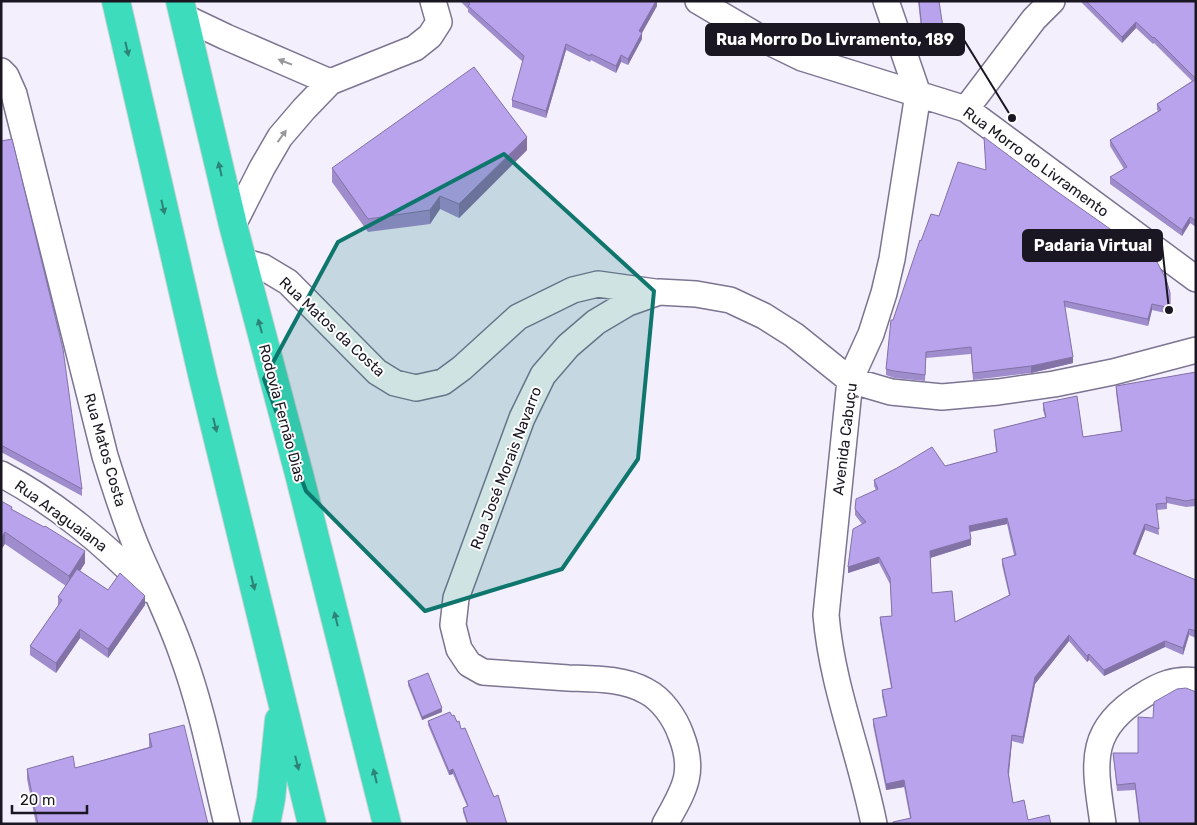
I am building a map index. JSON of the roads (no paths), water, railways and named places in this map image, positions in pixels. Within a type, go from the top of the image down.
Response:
[{"type":"highway","points":[[116,1],[203,378],[312,824]]},
{"type":"highway","name":"Rodovia Fernão Dias","points":[[182,9],[242,261],[299,474],[387,824]]},
{"type":"highway","points":[[266,824],[271,800],[280,698]]},
{"type":"street","points":[[233,225],[262,168],[280,138],[304,109],[330,82],[415,48],[430,36],[438,22],[432,1]]},
{"type":"street","name":"Rua Morro do Livramento","points":[[698,1],[759,37],[802,58],[966,109],[1196,279]]},
{"type":"street","name":"Avenida Cabuçu","points":[[874,824],[836,684],[826,615],[850,380],[871,334],[884,293],[892,259],[918,94],[886,1]]},
{"type":"street","points":[[966,109],[1034,19],[1052,1]]},
{"type":"street","points":[[182,9],[226,37],[330,82]]},
{"type":"street","name":"Rua Matos Costa","points":[[1,71],[6,76],[14,94],[105,456],[121,508],[181,651],[199,706],[227,824]]},
{"type":"street","name":"Rua Matos da Costa","points":[[242,261],[263,267],[288,282],[377,372],[395,383],[416,388],[443,382],[462,368],[518,317],[573,290],[598,284],[660,292]]},
{"type":"street","name":"Rua José Morais Navarro","points":[[665,824],[679,799],[689,774],[688,751],[678,726],[664,704],[647,691],[630,684],[603,680],[484,672],[469,664],[459,649],[453,625],[456,598],[522,418],[543,375],[568,346],[596,322],[628,303],[660,292],[696,294],[730,300],[764,316],[794,335],[850,380],[891,392],[942,397],[1054,384],[1113,372],[1196,350]]},
{"type":"street","name":"Rua Araguaiana","points":[[1,474],[47,502],[81,526],[116,556],[162,603]]},
{"type":"street","points":[[1103,824],[1096,760],[1102,735],[1112,719],[1127,705],[1167,682],[1196,681]]},
{"type":"place","name":"Rua Morro Do Livramento, 189","points":[[1012,118]]},
{"type":"place","name":"Padaria Virtual","points":[[1169,310]]}]
